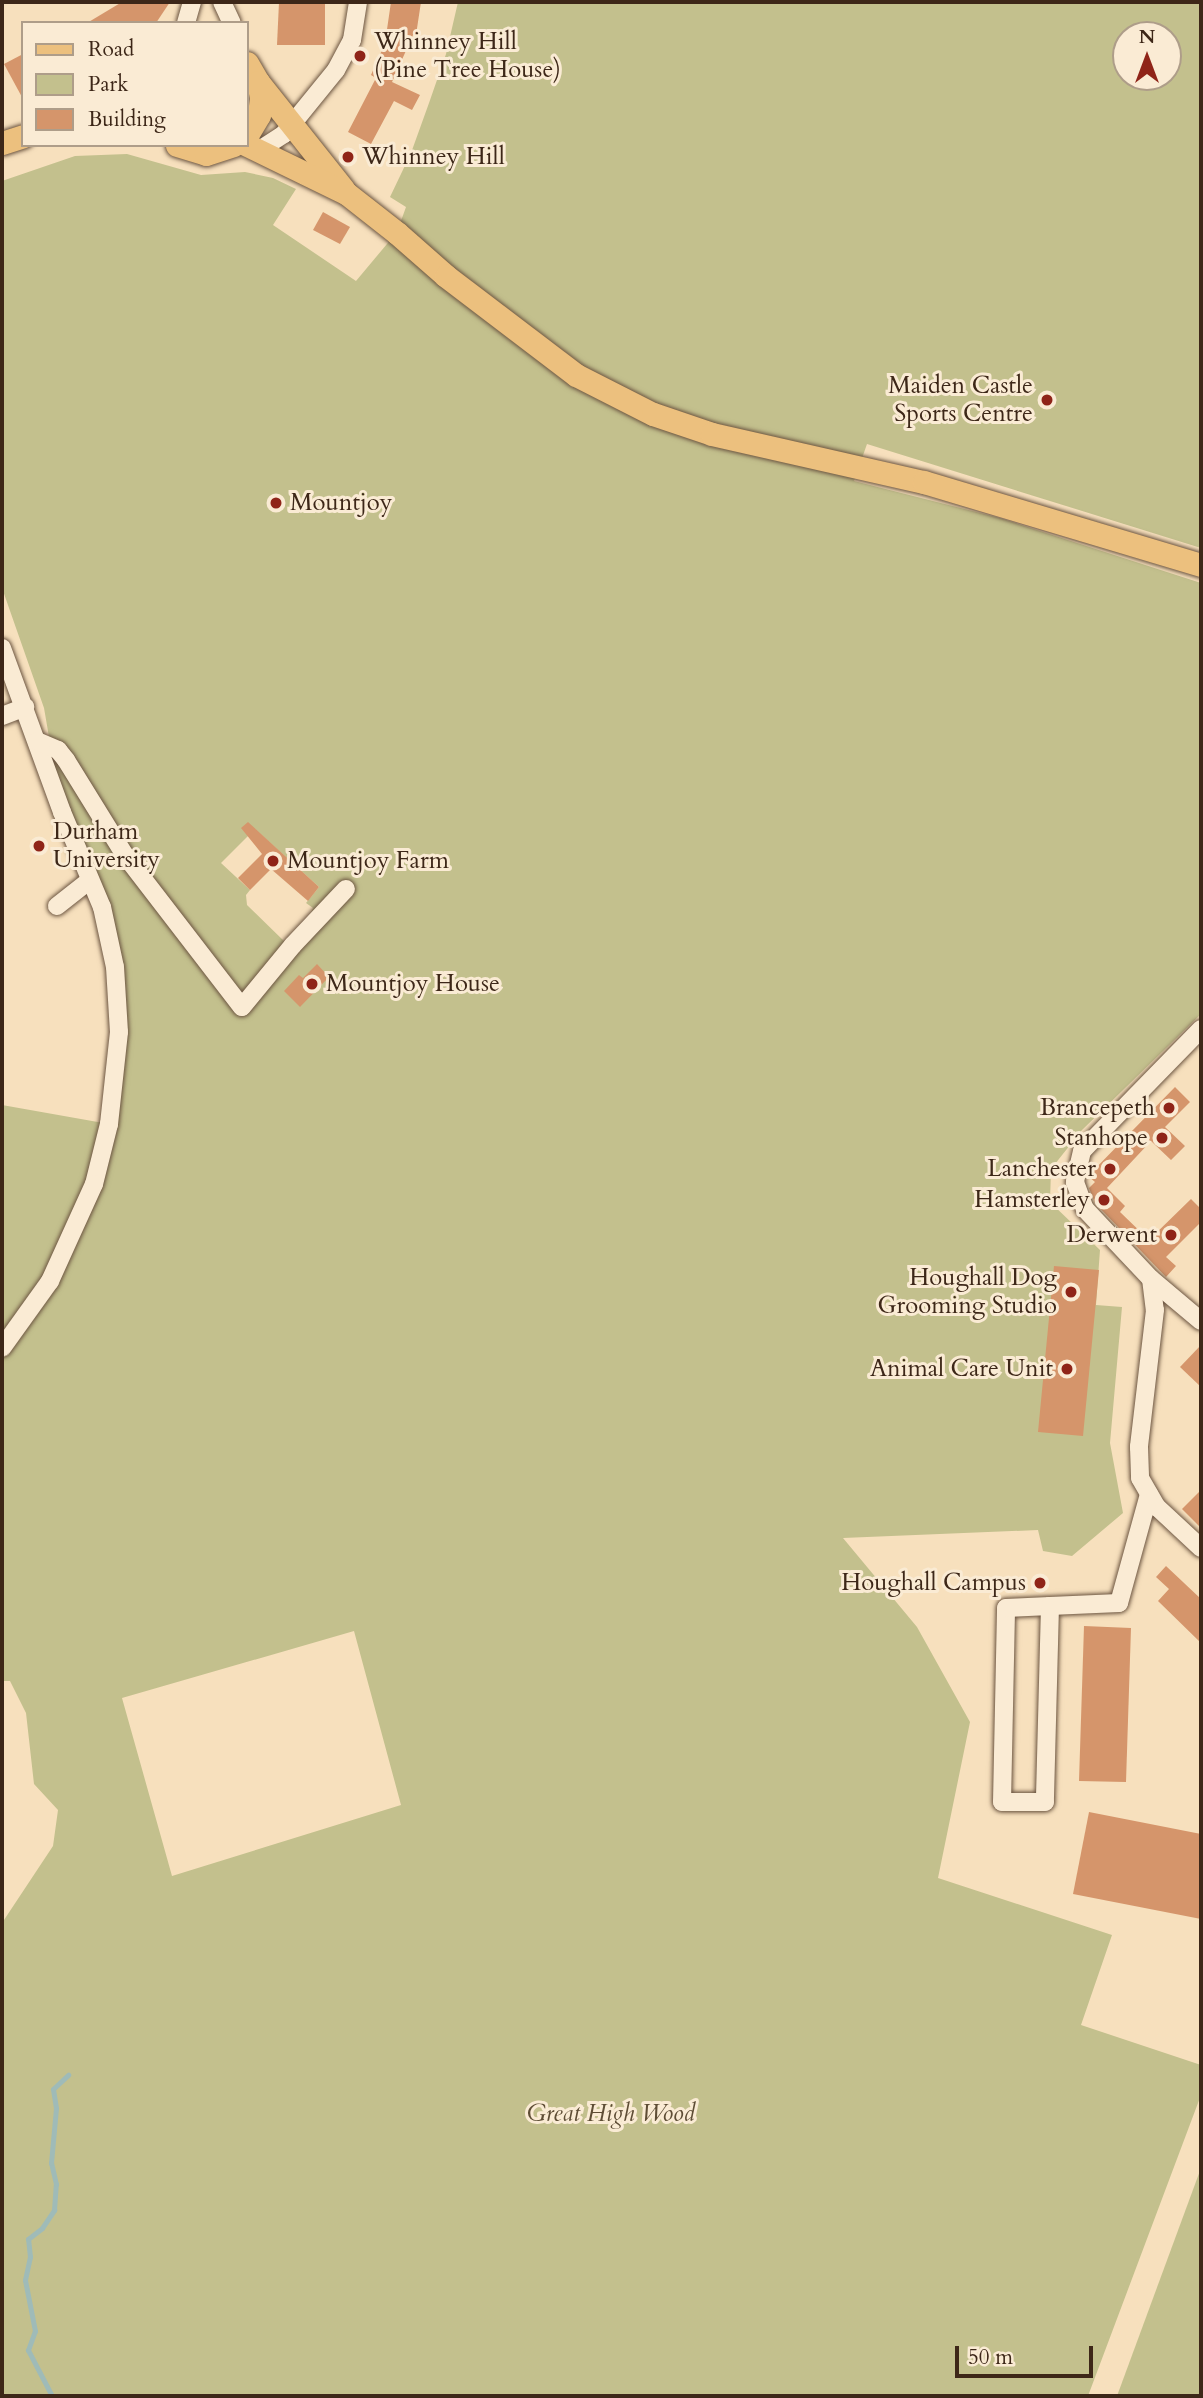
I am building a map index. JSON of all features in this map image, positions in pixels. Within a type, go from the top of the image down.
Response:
[{"type":"main road","points":[[251,67],[346,193]]},
{"type":"main road","points":[[251,67],[261,98],[252,143],[346,193],[446,276],[576,375],[653,414],[712,434],[924,482],[1201,565]]},
{"type":"main road","points":[[2,143],[21,137]]},
{"type":"main road","points":[[183,147],[206,154],[228,147]]},
{"type":"street","points":[[187,21],[192,2]]},
{"type":"street","points":[[222,2],[231,21]]},
{"type":"street","points":[[252,143],[284,134],[293,124],[347,52],[358,2]]},
{"type":"street","points":[[2,1348],[63,1257],[94,1184],[109,1124],[119,1032],[117,992],[102,907],[4,659]]},
{"type":"street","points":[[2,716],[24,707]]},
{"type":"street","points":[[37,741],[58,750],[66,760],[124,854],[242,1007],[293,945],[346,889]]},
{"type":"street","points":[[57,906],[90,880]]},
{"type":"street","points":[[1201,1029],[1083,1151],[1075,1182],[1085,1209],[1152,1279],[1201,1321]]},
{"type":"street","points":[[1152,1279],[1155,1310],[1139,1447],[1140,1478],[1157,1507],[1201,1548]]},
{"type":"street","points":[[1050,1606],[1045,1802],[1002,1802],[1006,1608],[1050,1606],[1119,1603],[1149,1493]]},
{"type":"green space","name":"Great High Wood","points":[[458,2],[1201,2],[1201,548],[867,444],[854,481],[1000,518],[1201,583],[1201,1014],[1082,1130],[1051,1169],[1050,1202],[1100,1250],[1096,1305],[1122,1307],[1110,1443],[1123,1513],[1072,1556],[1043,1551],[1038,1530],[843,1538],[917,1627],[970,1722],[938,1878],[1112,1935],[1081,2025],[1201,2065],[1201,2095],[1088,2396],[2,2396],[2,1923],[53,1846],[58,1810],[34,1784],[26,1713],[10,1681],[2,1681],[2,1105],[109,1124],[115,967],[62,812],[44,708],[2,588],[2,181],[75,156],[127,154],[201,175],[245,172],[273,178],[296,189],[273,225],[356,281],[397,232],[406,207],[390,197],[411,153],[446,54]],"holes":[[[255,829],[319,887],[306,903],[313,908],[311,913],[314,916],[287,944],[247,905],[246,895],[250,890],[221,863]],[[354,1631],[401,1805],[172,1876],[122,1698]]]},
{"type":"green space","points":[[1201,2168],[1201,2396],[1117,2396]]},
{"type":"building","points":[[122,2],[170,2],[157,21],[90,21]]},
{"type":"building","points":[[279,2],[325,2],[325,45],[277,45]]},
{"type":"building","points":[[391,2],[421,2],[416,35],[413,35],[392,82],[420,95],[412,110],[394,101],[371,144],[348,132],[376,78],[371,75],[385,43]]},
{"type":"building","points":[[21,55],[21,95],[4,64]]},
{"type":"building","points":[[323,212],[350,227],[340,244],[313,230]]},
{"type":"building","name":"Mountjoy Farm","points":[[248,822],[319,887],[308,901],[271,869],[250,890],[238,878],[262,854],[241,828]]},
{"type":"building","name":"Mountjoy House","points":[[317,964],[329,977],[300,1007],[284,991],[299,975],[303,978]]},
{"type":"building","points":[[1175,1087],[1190,1102],[1165,1127],[1185,1146],[1171,1160],[1151,1141],[1107,1188],[1125,1206],[1120,1212],[1149,1240],[1191,1199],[1201,1209],[1201,1222],[1166,1257],[1176,1266],[1166,1277],[1095,1203],[1089,1188],[1095,1182],[1088,1176]]},
{"type":"building","name":"Animal Care Unit","points":[[1054,1266],[1099,1270],[1083,1436],[1038,1432]]},
{"type":"building","points":[[1201,1345],[1201,1387],[1180,1367]]},
{"type":"building","points":[[1201,1490],[1201,1528],[1182,1509]]},
{"type":"building","points":[[1166,1566],[1201,1599],[1201,1643],[1158,1601],[1169,1589],[1156,1577]]},
{"type":"building","points":[[1084,1626],[1131,1628],[1126,1782],[1079,1781]]},
{"type":"building","points":[[1089,1812],[1201,1834],[1201,1919],[1073,1894]]},
{"type":"waterway","points":[[52,2396],[28,2350],[35,2331],[25,2280],[30,2257],[28,2239],[42,2228],[54,2210],[56,2184],[51,2163],[56,2108],[53,2089],[68,2075]]},
{"type":"place","name":"Whinney Hill (Pine Tree House)","points":[[360,56]]},
{"type":"place","name":"Whinney Hill","points":[[348,157]]},
{"type":"place","name":"Maiden Castle Sports Centre","points":[[1047,400]]},
{"type":"place","name":"Mountjoy","points":[[276,503]]},
{"type":"place","name":"Durham University","points":[[39,846]]},
{"type":"place","name":"Mountjoy Farm","points":[[273,861]]},
{"type":"place","name":"Mountjoy House","points":[[312,984]]},
{"type":"place","name":"Brancepeth","points":[[1169,1108]]},
{"type":"place","name":"Stanhope","points":[[1162,1138]]},
{"type":"place","name":"Lanchester","points":[[1110,1169]]},
{"type":"place","name":"Hamsterley","points":[[1104,1200]]},
{"type":"place","name":"Derwent","points":[[1171,1235]]},
{"type":"place","name":"Houghall Dog Grooming Studio","points":[[1071,1292]]},
{"type":"place","name":"Animal Care Unit","points":[[1067,1369]]},
{"type":"place","name":"Houghall Campus","points":[[1040,1583]]}]
